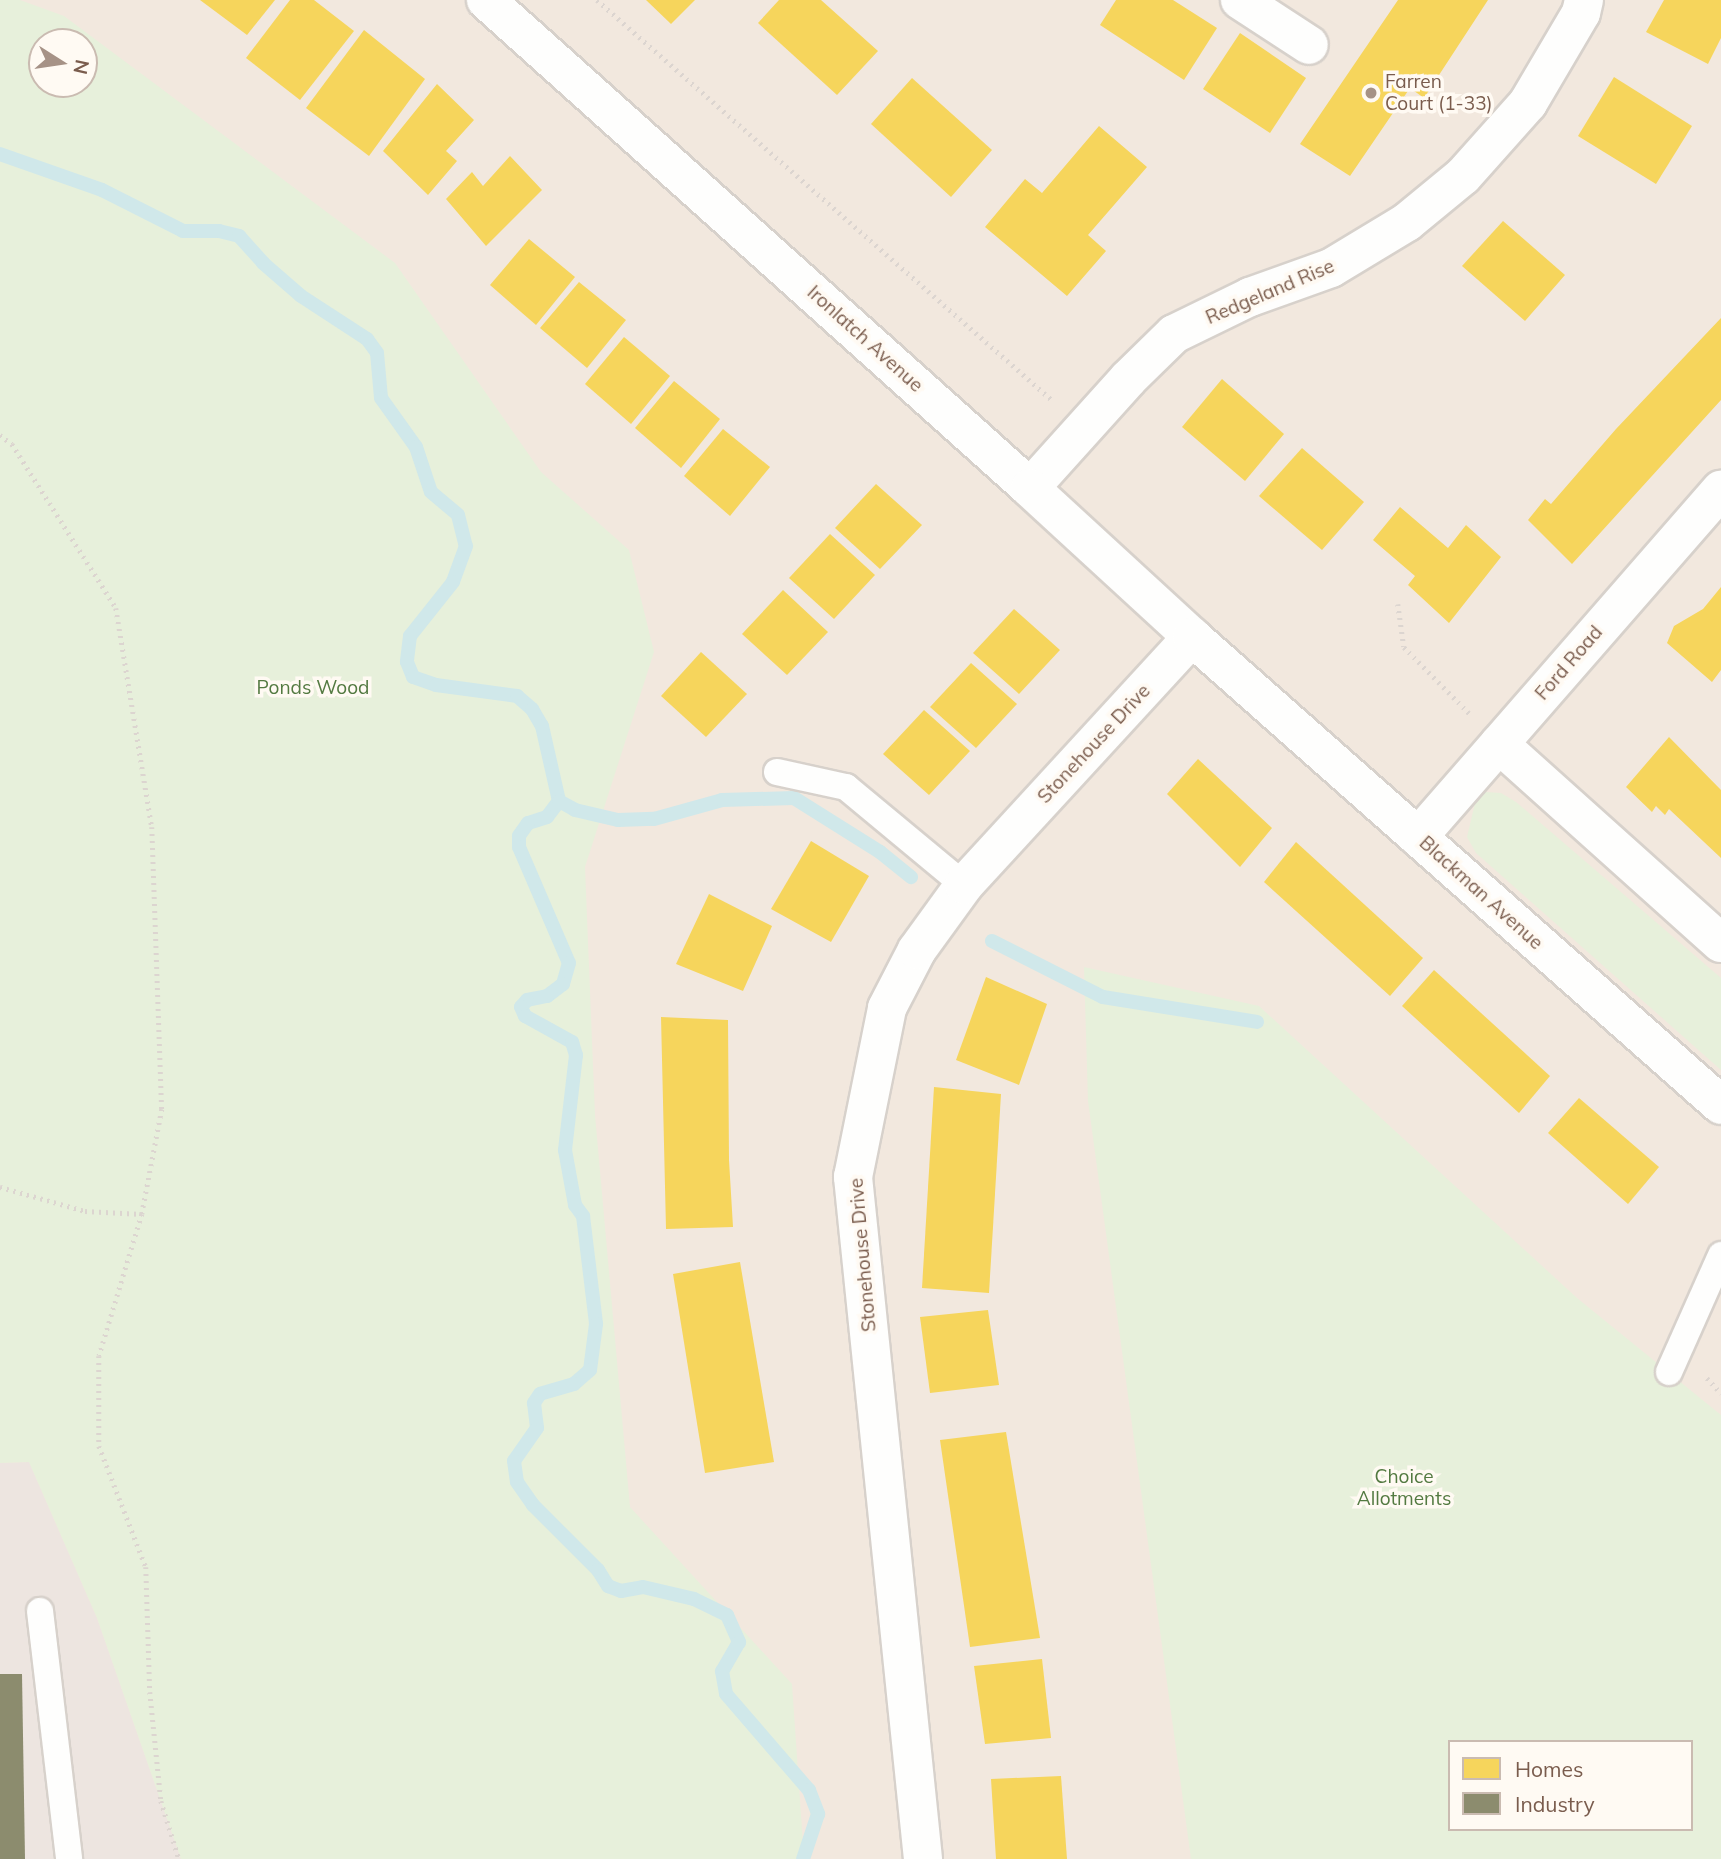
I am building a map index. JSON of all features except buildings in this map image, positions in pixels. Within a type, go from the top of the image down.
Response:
[{"type":"street","name":"Ironlatch Avenue","points":[[486,0],[1241,681]]},
{"type":"street","points":[[1240,0],[1310,45]]},
{"type":"street","name":"Redgeland Rise","points":[[1030,488],[1174,334],[1250,297],[1331,268],[1407,222],[1463,176],[1528,103],[1580,13],[1584,0]]},
{"type":"street","name":"Ford Road","points":[[1418,837],[1721,490]]},
{"type":"street","name":"Stonehouse Drive","points":[[923,1859],[853,1177],[887,1008],[918,950],[964,885],[1192,638]]},
{"type":"street","name":"Blackman Avenue","points":[[1241,681],[1721,1105]]},
{"type":"street","points":[[1499,744],[1721,943]]},
{"type":"lane","points":[[777,772],[846,787],[964,885]]},
{"type":"lane","points":[[1669,1372],[1721,1255]]},
{"type":"lane","points":[[40,1611],[69,1859]]},
{"type":"path","points":[[597,0],[1084,428]]},
{"type":"path","points":[[0,435],[12,444],[116,608],[152,827],[162,1109],[142,1214],[99,1356],[99,1446],[146,1567],[150,1692],[161,1801],[179,1859]]},
{"type":"path","points":[[1398,604],[1404,647],[1499,744]]},
{"type":"path","points":[[0,1187],[85,1211],[142,1214]]},
{"type":"shaded area","points":[[0,0],[1721,0],[1721,1859],[0,1859]]},
{"type":"shaded area","points":[[29,1462],[97,1618],[181,1859],[0,1859],[0,1463]]},
{"type":"green space","name":"Ponds Wood","points":[[0,0],[20,0],[64,16],[80,28],[28,28],[28,98],[98,98],[98,41],[395,263],[541,472],[629,550],[654,652],[585,867],[595,1115],[630,1507],[792,1684],[804,1859],[181,1859],[97,1618],[29,1462],[0,1463]]},
{"type":"green space","points":[[1486,792],[1501,793],[1516,802],[1721,978],[1721,1070],[1476,853],[1467,837],[1475,803]]},
{"type":"green space","name":"Choice Allotments","points":[[1084,967],[1259,1006],[1577,1298],[1721,1415],[1721,1859],[1191,1859],[1088,1101]]},
{"type":"waterway","points":[[0,154],[102,190],[183,231],[219,231],[239,236],[263,263],[301,296],[367,339],[377,353],[381,398],[416,447],[431,492],[458,515],[466,546],[453,582],[410,636],[407,662],[413,677],[436,685],[517,696],[532,709],[542,726],[559,801],[547,817],[528,823],[519,836],[519,847],[569,963],[563,984],[547,996],[527,1000],[521,1007],[525,1016],[572,1042],[576,1055],[565,1150],[575,1205],[583,1216],[596,1324],[590,1370],[574,1384],[540,1394],[534,1403],[537,1428],[514,1461],[517,1482],[533,1505],[598,1570],[608,1586],[621,1591],[643,1587],[694,1599],[727,1615],[739,1642],[722,1671],[726,1694],[809,1790],[818,1814],[803,1859]]},
{"type":"waterway","points":[[559,801],[575,810],[618,820],[654,819],[722,800],[794,798],[880,852],[911,877]]},
{"type":"waterway","points":[[992,941],[1103,997],[1257,1022]]},
{"type":"place","name":"Farren Court (1-33)","points":[[1371,93]]}]
